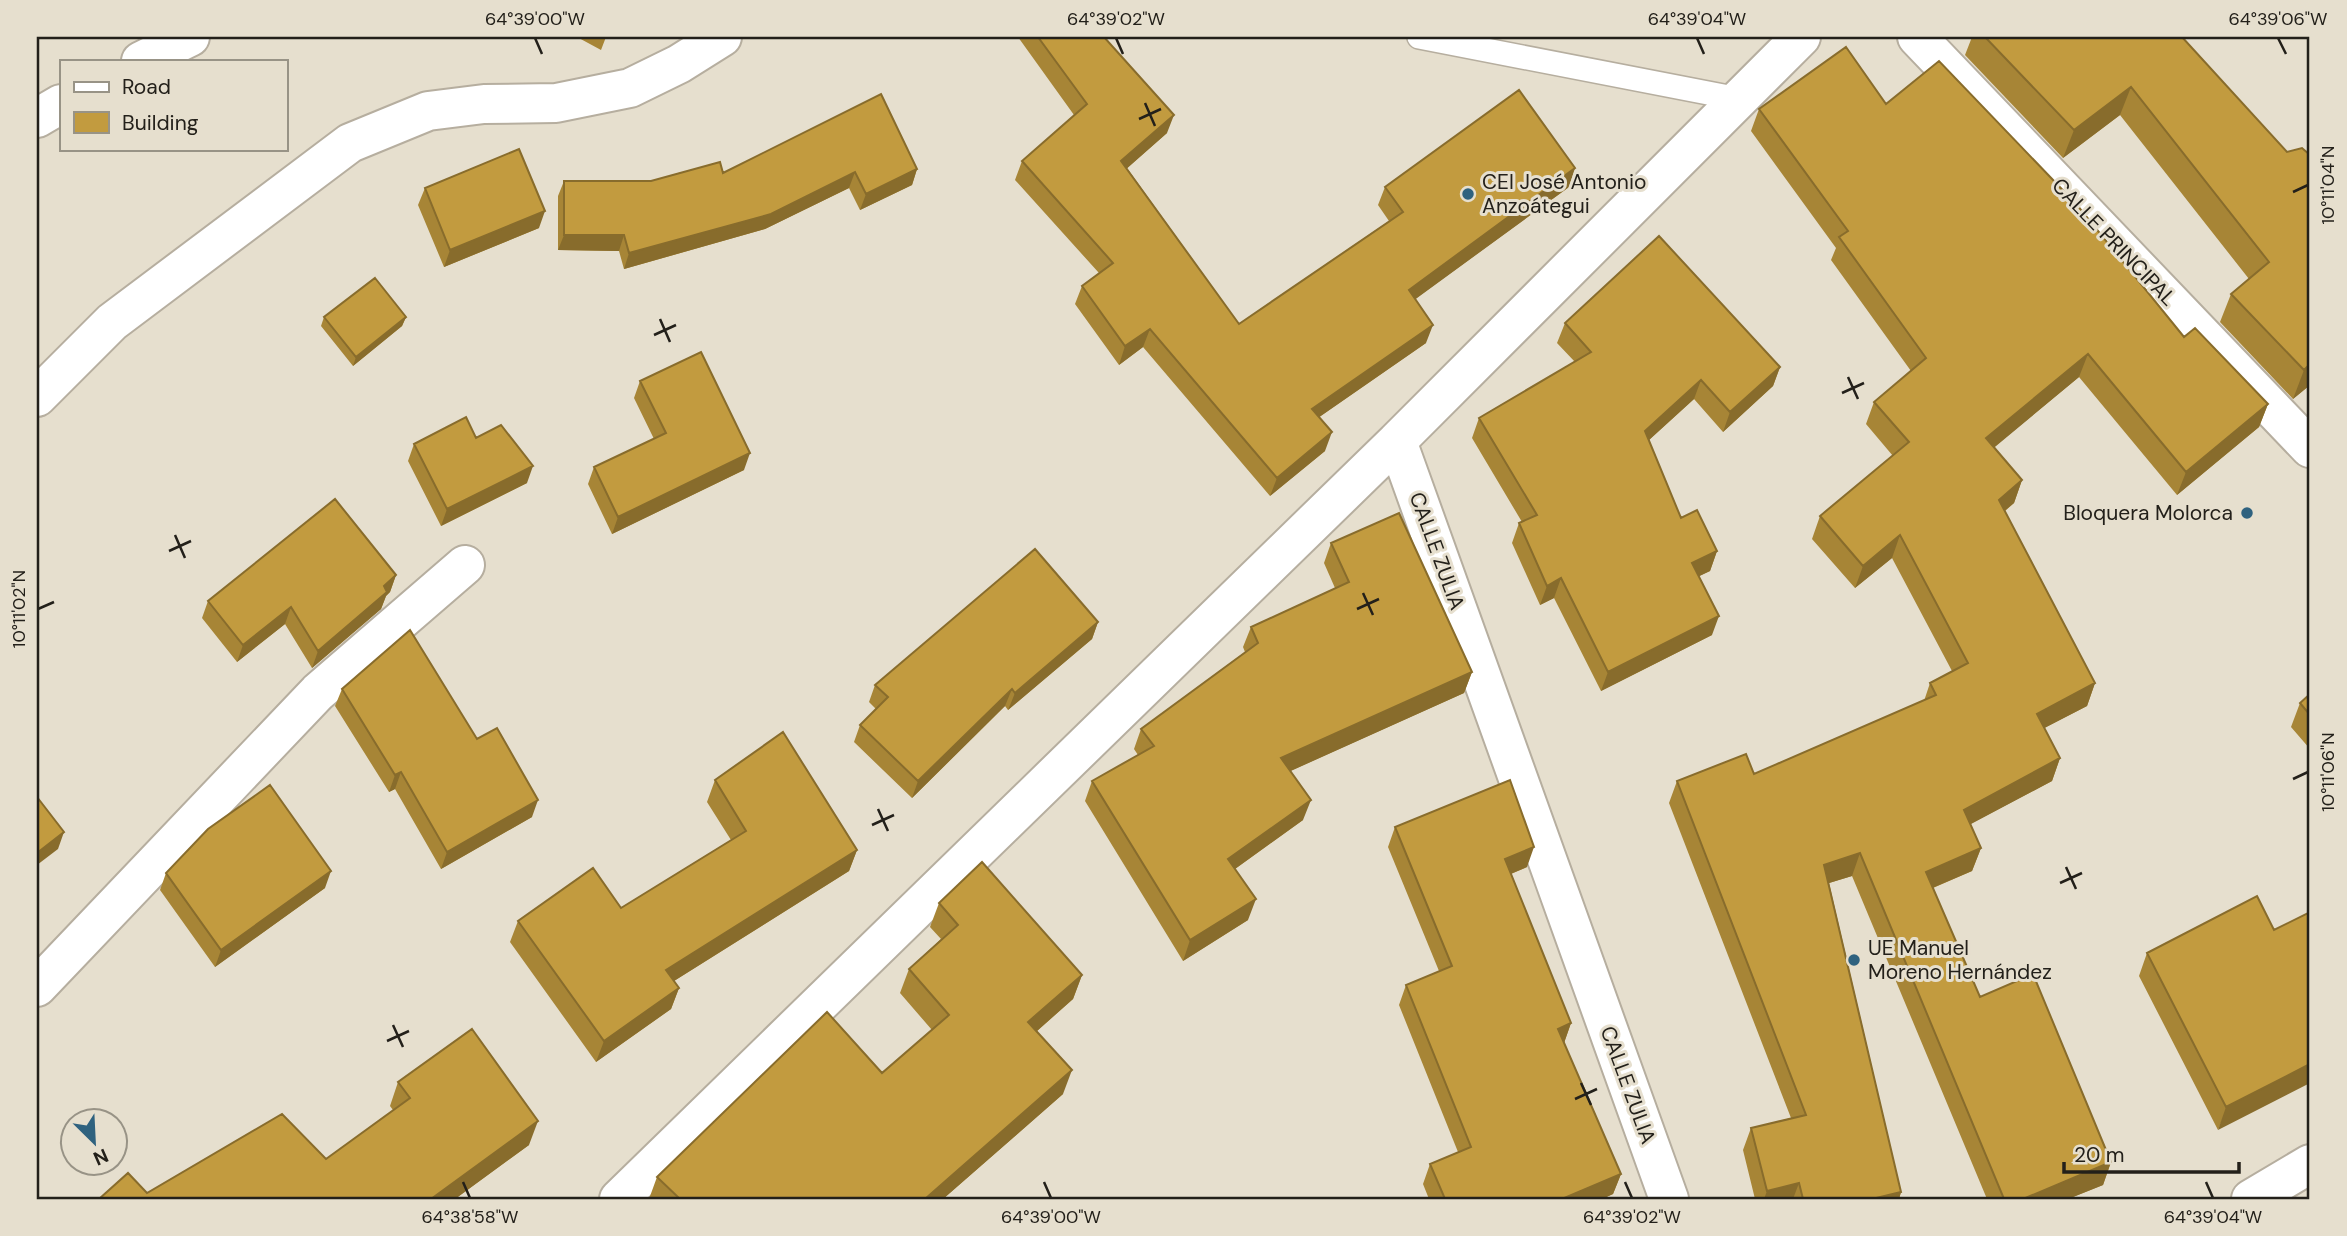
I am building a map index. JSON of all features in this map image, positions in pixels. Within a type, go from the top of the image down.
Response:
[{"type":"street","points":[[143,60],[191,37]]},
{"type":"street","points":[[37,397],[112,322],[350,143],[428,111],[484,104],[556,103],[630,88],[679,64],[722,37]]},
{"type":"street","points":[[619,1199],[1397,441],[1801,37]]},
{"type":"street","name":"CALLE PRINCIPAL","points":[[1917,37],[2310,448]]},
{"type":"street","points":[[37,118],[60,105]]},
{"type":"street","name":"CALLE ZULIA","points":[[1397,441],[1669,1199]]},
{"type":"street","points":[[37,987],[318,692],[465,565]]},
{"type":"street","points":[[2251,1199],[2310,1164]]},
{"type":"lane","points":[[1419,37],[1739,99]]},
{"type":"building","points":[[1038,37],[1104,37],[1174,115],[1121,161],[1239,324],[1403,212],[1385,187],[1519,90],[1575,168],[1409,290],[1433,325],[1312,409],[1332,432],[1277,478],[1150,329],[1125,346],[1082,286],[1113,263],[1022,161],[1087,104]]},
{"type":"building","points":[[1985,37],[2182,37],[2287,152],[2302,148],[2310,155],[2310,364],[2304,370],[2231,294],[2269,262],[2131,87],[2074,130]]},
{"type":"building","points":[[1846,47],[1886,104],[1939,61],[2077,205],[2184,337],[2195,328],[2268,404],[2186,472],[2088,354],[1986,438],[2022,480],[1999,500],[2095,683],[2037,714],[2060,758],[1964,810],[1981,848],[1926,872],[1980,997],[2033,974],[2111,1162],[2023,1199],[2004,1199],[1860,853],[1824,865],[1901,1192],[1872,1199],[1803,1199],[1799,1183],[1767,1191],[1751,1128],[1806,1115],[1677,781],[1746,754],[1754,774],[1936,695],[1930,683],[1968,663],[1900,535],[1863,566],[1820,516],[1909,442],[1874,402],[1926,358],[1839,237],[1848,231],[1759,109]]},
{"type":"building","points":[[881,94],[917,169],[866,194],[855,172],[771,214],[629,253],[624,235],[564,235],[564,181],[651,181],[720,162],[723,173]]},
{"type":"building","points":[[519,149],[545,211],[450,250],[425,188]]},
{"type":"building","points":[[1659,236],[1780,367],[1730,412],[1701,380],[1645,431],[1681,518],[1697,510],[1717,551],[1692,563],[1719,616],[1608,672],[1561,578],[1547,586],[1519,523],[1537,515],[1479,418],[1591,352],[1565,323]]},
{"type":"building","points":[[375,278],[406,317],[356,357],[324,317]]},
{"type":"building","points":[[701,352],[750,453],[618,517],[594,467],[666,433],[640,381]]},
{"type":"building","points":[[466,417],[476,438],[501,425],[533,466],[447,509],[414,444]]},
{"type":"building","points":[[335,499],[396,575],[384,586],[387,592],[318,651],[291,607],[243,645],[208,601]]},
{"type":"building","points":[[1399,513],[1472,672],[1281,758],[1311,800],[1228,859],[1256,899],[1190,940],[1092,781],[1154,746],[1141,729],[1258,643],[1251,627],[1349,582],[1331,543]]},
{"type":"building","points":[[1035,549],[1098,622],[1015,693],[1012,689],[918,781],[860,725],[888,697],[875,685]]},
{"type":"building","points":[[410,630],[477,739],[497,728],[538,800],[447,852],[401,772],[395,775],[342,689]]},
{"type":"building","points":[[2310,694],[2310,715],[2300,703]]},
{"type":"building","points":[[783,732],[857,850],[666,970],[679,988],[604,1041],[518,921],[593,868],[621,908],[746,831],[715,780]]},
{"type":"building","points":[[1510,780],[1534,847],[1505,859],[1571,1023],[1558,1029],[1621,1174],[1562,1199],[1445,1199],[1430,1164],[1471,1147],[1406,985],[1452,966],[1395,827]]},
{"type":"building","points":[[270,785],[331,871],[221,950],[166,873],[208,829]]},
{"type":"building","points":[[37,797],[64,832],[37,853]]},
{"type":"building","points":[[982,862],[1082,975],[1028,1022],[1072,1070],[925,1199],[680,1199],[657,1177],[827,1012],[882,1073],[949,1015],[909,969],[958,925],[939,903]]},
{"type":"building","points":[[2257,896],[2274,930],[2310,912],[2310,1064],[2226,1107],[2147,953]]},
{"type":"building","points":[[472,1029],[538,1121],[431,1199],[99,1199],[125,1176],[130,1175],[147,1193],[282,1114],[326,1159],[410,1098],[398,1082]]},
{"type":"place","name":"CEI José Antonio Anzoátegui","points":[[1468,194]]},
{"type":"place","name":"Bloquera Molorca","points":[[2247,513]]},
{"type":"place","name":"UE Manuel Moreno Hernández","points":[[1854,960]]}]
